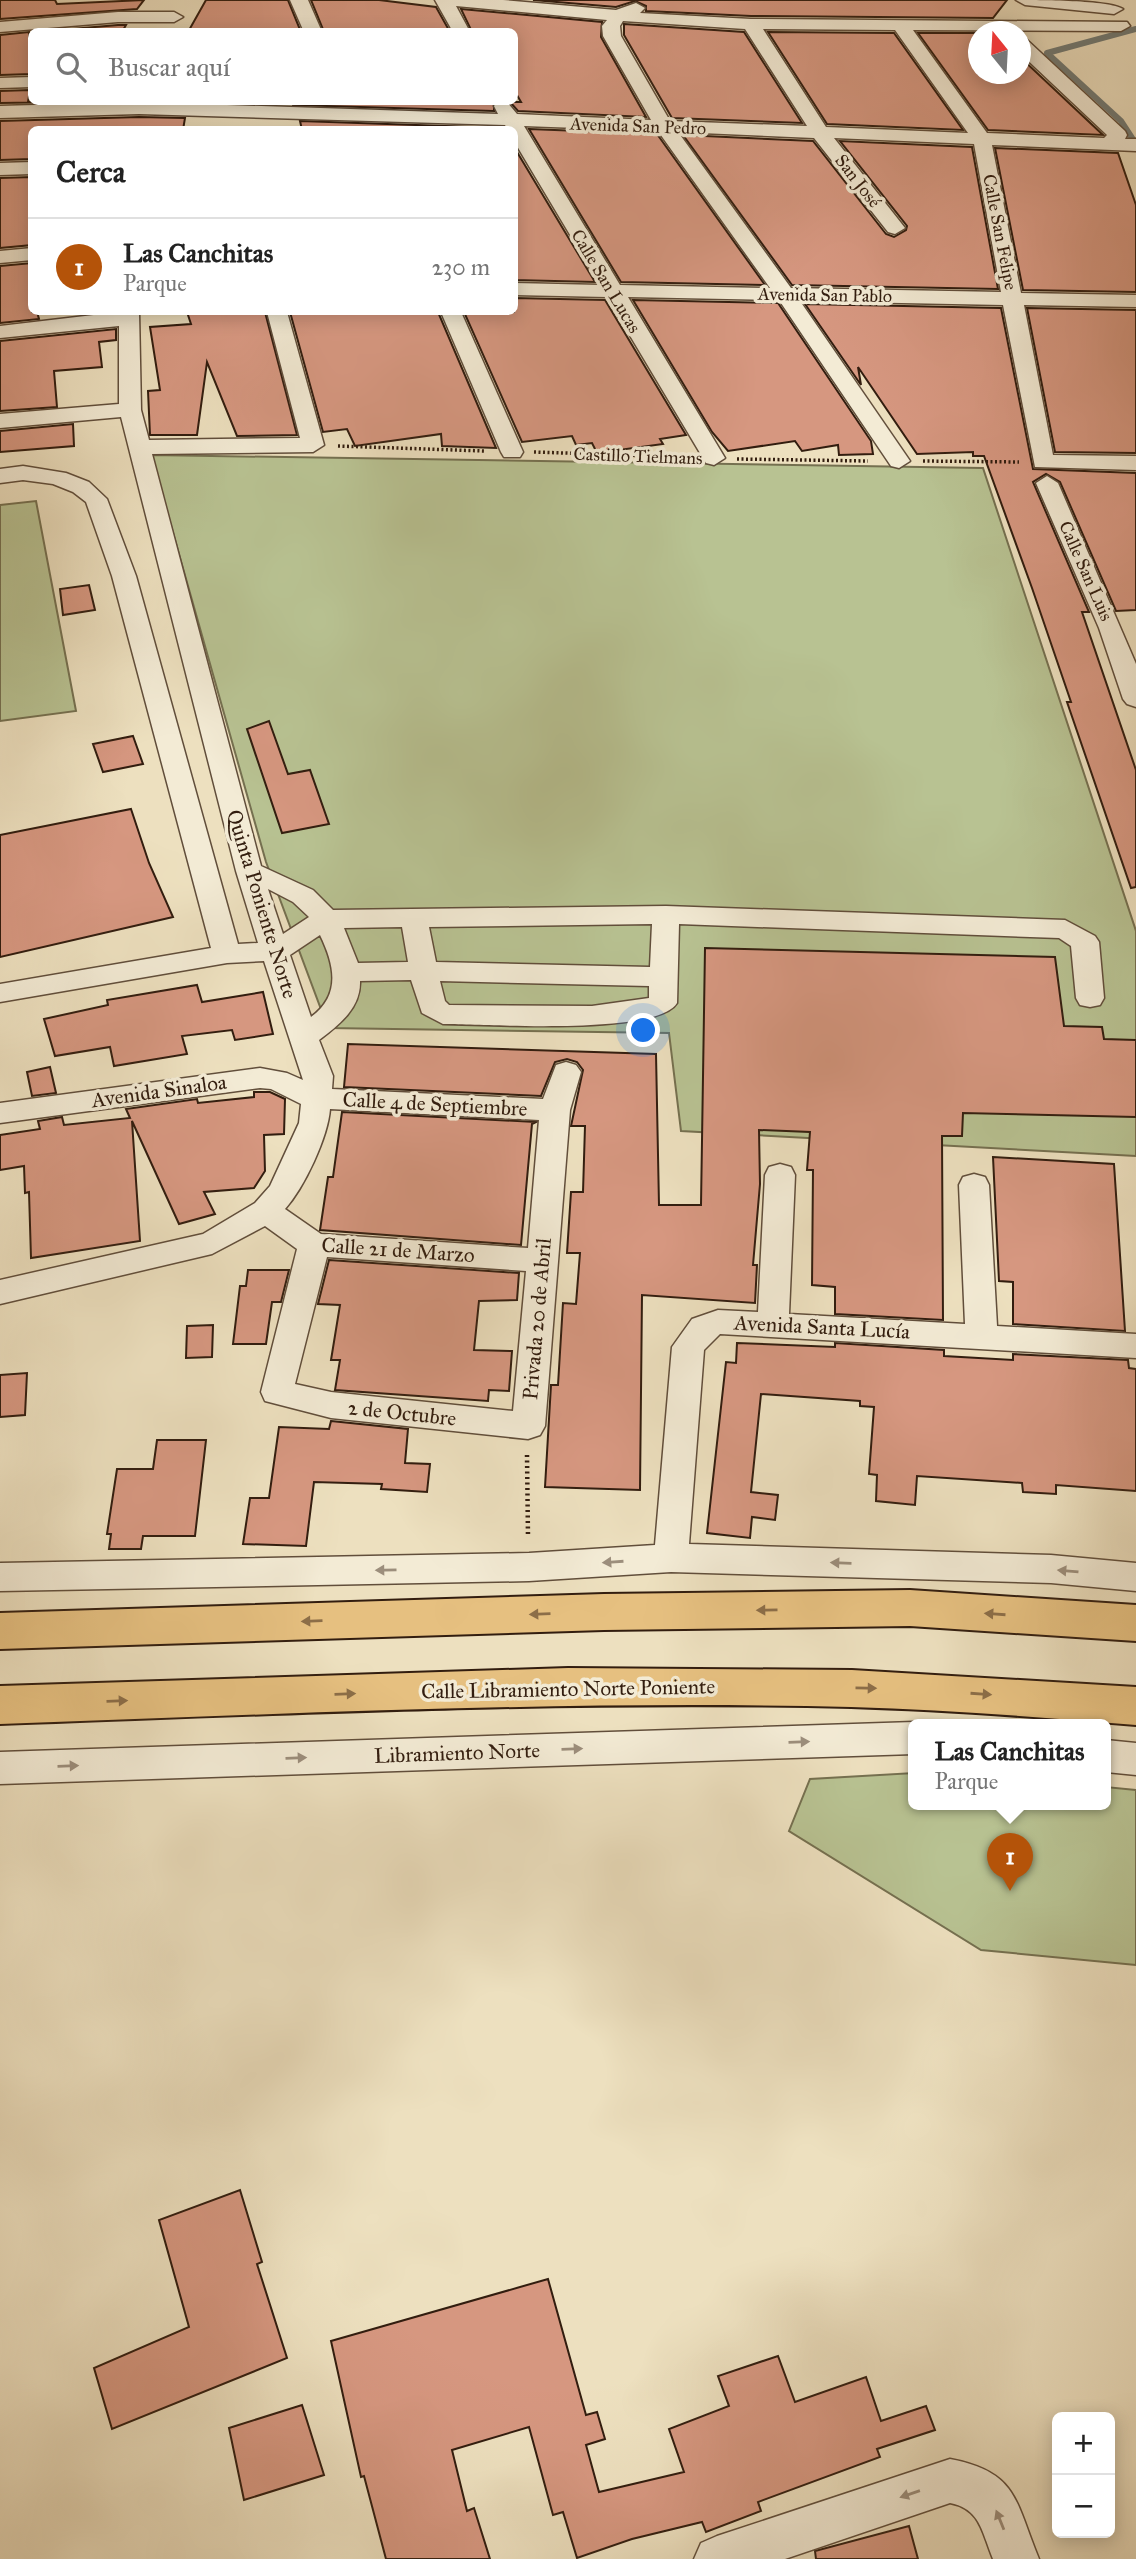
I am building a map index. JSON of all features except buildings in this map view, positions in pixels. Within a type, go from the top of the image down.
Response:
[{"type":"highway","points":[[0,1631],[604,1612],[910,1608],[1136,1623]]},
{"type":"highway","name":"Calle Libramiento Norte Poniente","points":[[0,1705],[623,1685],[913,1689],[1136,1706]]},
{"type":"street","points":[[0,27],[118,17],[170,24],[188,0]]},
{"type":"street","points":[[299,0],[311,28]]},
{"type":"street","points":[[460,28],[445,0],[483,1],[618,16],[751,24],[968,28]]},
{"type":"street","points":[[653,0],[618,16],[611,26],[612,36],[664,126],[899,461]]},
{"type":"street","points":[[1025,0],[1136,11]]},
{"type":"street","points":[[646,18],[676,4]]},
{"type":"street","name":"San José","points":[[751,24],[821,134],[895,228]]},
{"type":"street","name":"Calle San Felipe","points":[[901,26],[982,139],[1045,472]]},
{"type":"street","points":[[1031,28],[1121,26]]},
{"type":"street","points":[[1031,53],[1118,135],[1108,144]]},
{"type":"street","points":[[0,83],[28,82]]},
{"type":"street","points":[[134,126],[140,105]]},
{"type":"street","name":"Avenida San Pedro","points":[[0,112],[140,105],[206,111],[1135,145]]},
{"type":"street","name":"Calle San Lucas","points":[[502,105],[514,126]]},
{"type":"street","points":[[206,111],[211,126]]},
{"type":"street","name":"Calle San Lucas","points":[[518,133],[714,458]]},
{"type":"street","points":[[0,169],[28,168]]},
{"type":"street","points":[[0,257],[28,254]]},
{"type":"street","name":"Avenida San Pablo","points":[[518,289],[1136,301]]},
{"type":"street","points":[[6,333],[45,315]]},
{"type":"street","points":[[6,333],[130,315]]},
{"type":"street","name":"Quinta Poniente Norte","points":[[0,1292],[212,1243],[266,1211],[283,1192],[314,1123],[314,1098],[318,1076],[249,871],[130,410],[130,315]]},
{"type":"street","points":[[140,447],[313,445],[277,315]]},
{"type":"street","points":[[452,315],[512,452]]},
{"type":"street","points":[[0,421],[130,410]]},
{"type":"street","points":[[1045,472],[1136,463]]},
{"type":"street","name":"Calle San Luis","points":[[1045,472],[1111,628],[1136,699]]},
{"type":"street","points":[[0,476],[23,473],[58,478],[81,486],[96,499],[124,576],[227,954]]},
{"type":"street","points":[[1111,628],[1136,627]]},
{"type":"street","points":[[249,871],[304,897],[326,919],[348,972],[342,1002],[304,1036]]},
{"type":"street","points":[[0,993],[227,954],[276,951],[326,919],[666,915],[1065,929],[1084,942],[1090,998]]},
{"type":"street","points":[[414,918],[422,971],[432,1006],[443,1014],[619,1015],[654,1010],[663,1003],[666,915]]},
{"type":"street","points":[[348,972],[422,971],[663,977]]},
{"type":"street","name":"Privada 20 de Abril","points":[[528,1426],[555,1110],[566,1072]]},
{"type":"street","name":"Avenida Sinaloa","points":[[0,1113],[260,1078],[278,1080],[314,1098]]},
{"type":"street","name":"Calle 4 de Septiembre","points":[[314,1098],[555,1110]]},
{"type":"street","points":[[773,1323],[780,1175]]},
{"type":"street","points":[[974,1185],[982,1337]]},
{"type":"street","name":"Calle 21 de Marzo","points":[[266,1211],[314,1245],[541,1260]]},
{"type":"street","name":"2 de Octubre","points":[[314,1245],[277,1392],[331,1405],[528,1426]]},
{"type":"street","name":"Avenida Santa Lucía","points":[[671,1558],[690,1341],[703,1328],[718,1322],[773,1323],[1136,1346]]},
{"type":"street","points":[[0,1577],[528,1567],[671,1558],[1051,1570],[1136,1577]]},
{"type":"street","name":"Libramiento Norte","points":[[3,1769],[908,1738]]},
{"type":"street","points":[[1111,1756],[1136,1759]]},
{"type":"street","points":[[717,2559],[950,2481],[976,2486],[991,2499],[1016,2559]]},
{"type":"path","name":"Castillo Tielmans","points":[[313,445],[899,461],[1045,472]]},
{"type":"path","name":"Privada 20 de Abril","points":[[528,1426],[528,1567]]},
{"type":"green space","points":[[151,455],[983,468],[1136,931],[1136,1156],[681,1131],[669,1033],[328,1028],[266,862]]},
{"type":"green space","points":[[36,501],[76,711],[0,721],[0,505]]},
{"type":"green space","points":[[908,1773],[908,1810],[1111,1810],[1111,1788],[1136,1790],[1136,1965],[981,1950],[789,1831],[810,1779]]},
{"type":"waterway","points":[[1136,29],[1047,53],[1121,121],[1136,144]]},
{"type":"place","name":"Las Canchitas","points":[[1010,1891]]}]
